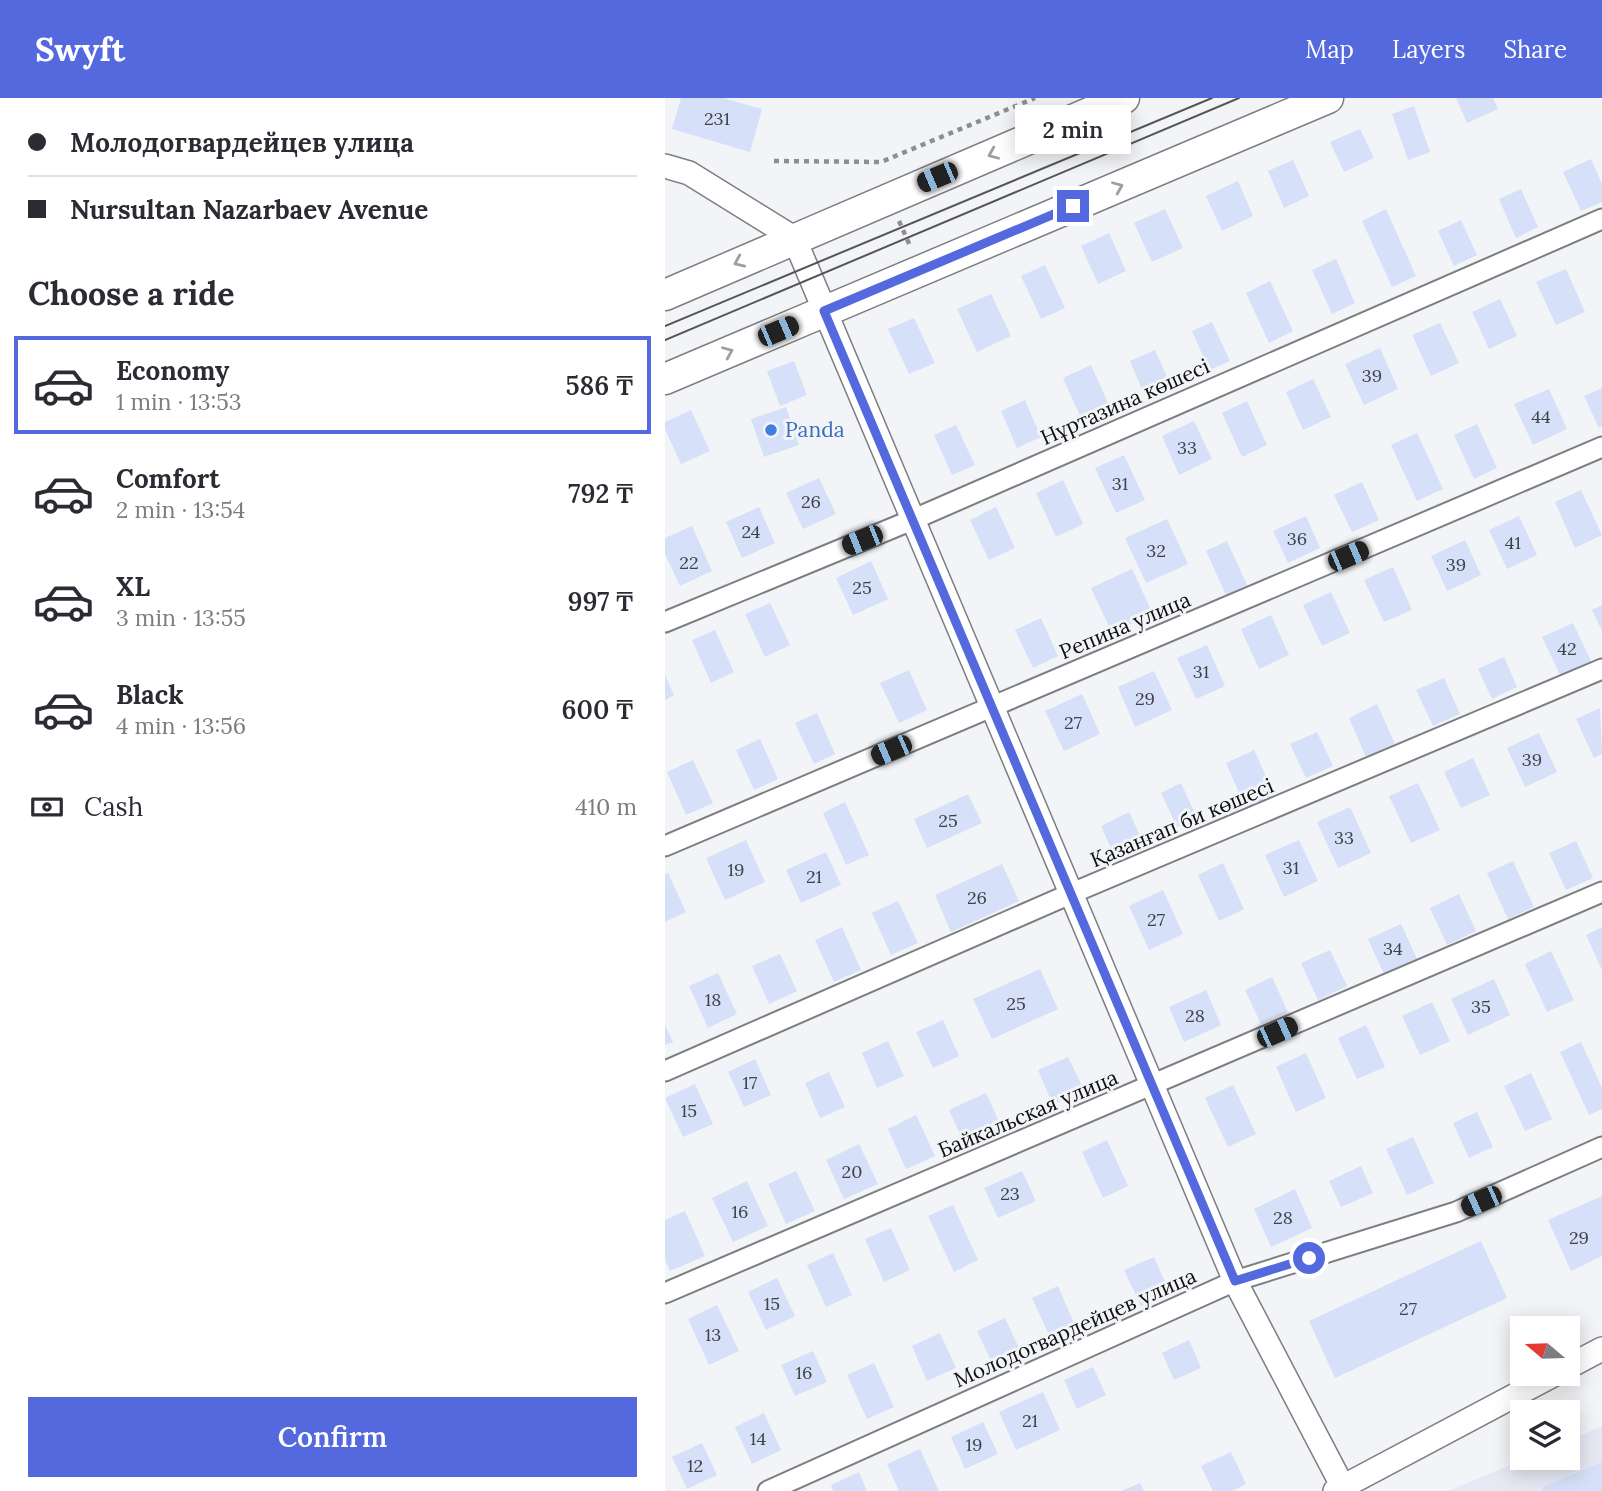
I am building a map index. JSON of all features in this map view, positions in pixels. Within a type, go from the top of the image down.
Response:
[{"type":"main road","points":[[665,295],[1124,98]]},
{"type":"main road","points":[[665,379],[1328,98]]},
{"type":"street","points":[[665,166],[689,173],[794,238],[1235,1281],[1341,1490],[1533,1386]]},
{"type":"street","name":"Нұртазина көшесі","points":[[665,622],[912,520],[1602,219]]},
{"type":"street","name":"Репина улица","points":[[665,846],[1602,447]]},
{"type":"street","name":"Қазанғап би көшесі","points":[[665,1071],[1070,894],[1602,670]]},
{"type":"street","name":"Байкальская улица","points":[[665,1293],[1602,892]]},
{"type":"street","name":"Молодогвардейцев улица","points":[[768,1491],[1235,1281],[1457,1212],[1602,1147]]},
{"type":"street","points":[[1580,1361],[1602,1349]]},
{"type":"path","points":[[774,161],[881,162],[1035,98]]},
{"type":"path","points":[[898,218],[913,252]]},
{"type":"shaded area","points":[[1602,1426],[1602,1491],[1448,1491],[1510,1465],[1510,1470],[1580,1470],[1580,1436]]},
{"type":"building","points":[[681,98],[723,98],[762,109],[750,152],[672,129]]},
{"type":"building","points":[[1456,98],[1493,98],[1498,109],[1467,123]]},
{"type":"building","points":[[1414,106],[1430,152],[1408,160],[1392,114]]},
{"type":"building","points":[[1360,129],[1374,158],[1344,172],[1330,142]]},
{"type":"building","points":[[1591,159],[1602,184],[1602,202],[1581,211],[1563,172]]},
{"type":"building","points":[[1293,160],[1309,196],[1284,208],[1268,171]]},
{"type":"building","points":[[1238,181],[1253,216],[1222,231],[1206,196]]},
{"type":"building","points":[[1521,189],[1538,227],[1516,238],[1499,199]]},
{"type":"building","points":[[1165,209],[1183,248],[1152,262],[1134,223]]},
{"type":"building","points":[[1386,209],[1416,276],[1392,287],[1362,221]]},
{"type":"building","points":[[1461,220],[1477,255],[1454,266],[1438,231]]},
{"type":"building","points":[[1109,233],[1126,271],[1098,284],[1081,246]]},
{"type":"building","points":[[1336,259],[1355,303],[1332,314],[1312,270]]},
{"type":"building","points":[[1045,265],[1065,308],[1041,319],[1021,276]]},
{"type":"building","points":[[1566,269],[1585,312],[1556,325],[1536,282]]},
{"type":"building","points":[[1270,281],[1293,331],[1269,343],[1246,293]]},
{"type":"building","points":[[991,294],[1011,336],[977,352],[957,309]]},
{"type":"building","points":[[1500,299],[1517,336],[1489,349],[1472,312]]},
{"type":"building","points":[[914,318],[935,363],[909,374],[888,329]]},
{"type":"building","points":[[1212,322],[1230,361],[1209,370],[1192,331]]},
{"type":"building","points":[[1440,323],[1459,363],[1431,376],[1412,335]]},
{"type":"building","points":[[1380,348],[1398,389],[1364,405],[1345,364]]},
{"type":"building","points":[[1155,350],[1167,377],[1142,389],[1130,361]]},
{"type":"building","points":[[794,361],[807,395],[780,406],[767,371]]},
{"type":"building","points":[[1091,365],[1109,405],[1081,418],[1063,378]]},
{"type":"building","points":[[1313,379],[1331,417],[1303,430],[1286,392]]},
{"type":"building","points":[[1602,388],[1602,426],[1599,428],[1584,396]]},
{"type":"building","points":[[1549,389],[1567,429],[1533,445],[1514,404]]},
{"type":"building","points":[[1025,400],[1041,437],[1017,448],[1001,411]]},
{"type":"building","points":[[1247,401],[1267,445],[1242,457],[1222,413]]},
{"type":"building","points":[[786,407],[799,445],[764,457],[751,419]]},
{"type":"building","points":[[691,410],[710,451],[681,464],[665,429],[665,422]]},
{"type":"building","points":[[1194,421],[1212,459],[1179,475],[1162,436]]},
{"type":"building","points":[[1477,424],[1497,468],[1474,479],[1454,435]]},
{"type":"building","points":[[956,425],[975,465],[952,475],[934,435]]},
{"type":"building","points":[[1417,433],[1443,489],[1417,501],[1391,445]]},
{"type":"building","points":[[1124,455],[1145,500],[1116,513],[1095,468]]},
{"type":"building","points":[[819,478],[836,514],[803,529],[786,493]]},
{"type":"building","points":[[1063,480],[1083,524],[1056,537],[1036,493]]},
{"type":"building","points":[[1362,482],[1379,520],[1352,532],[1334,495]]},
{"type":"building","points":[[1581,490],[1602,535],[1575,548],[1555,502]]},
{"type":"building","points":[[759,507],[775,543],[742,558],[726,522]]},
{"type":"building","points":[[996,507],[1015,548],[989,560],[970,520]]},
{"type":"building","points":[[1306,516],[1320,548],[1288,563],[1273,531]]},
{"type":"building","points":[[1519,516],[1537,555],[1507,569],[1489,530]]},
{"type":"building","points":[[1167,519],[1188,564],[1146,583],[1125,538]]},
{"type":"building","points":[[692,526],[712,571],[680,586],[665,554],[665,538]]},
{"type":"building","points":[[1465,540],[1481,575],[1447,591],[1431,556]]},
{"type":"building","points":[[1227,541],[1247,585],[1226,595],[1206,551]]},
{"type":"building","points":[[871,561],[888,599],[853,615],[836,578]]},
{"type":"building","points":[[1393,567],[1412,610],[1384,622],[1364,580]]},
{"type":"building","points":[[1132,569],[1153,614],[1112,633],[1091,588]]},
{"type":"building","points":[[1331,592],[1350,633],[1322,646],[1303,605]]},
{"type":"building","points":[[770,603],[790,645],[765,657],[745,614]]},
{"type":"building","points":[[1602,605],[1602,631],[1592,610]]},
{"type":"building","points":[[1271,615],[1289,655],[1259,669],[1241,629]]},
{"type":"building","points":[[1041,618],[1058,656],[1033,668],[1015,630]]},
{"type":"building","points":[[1573,623],[1591,661],[1560,675],[1542,637]]},
{"type":"building","points":[[715,630],[734,672],[711,683],[692,640]]},
{"type":"building","points":[[1207,645],[1225,686],[1196,699],[1177,658]]},
{"type":"building","points":[[1504,657],[1517,687],[1492,699],[1478,669]]},
{"type":"building","points":[[909,670],[927,710],[899,723],[880,683]]},
{"type":"building","points":[[1154,671],[1172,710],[1135,727],[1118,687]]},
{"type":"building","points":[[665,675],[674,695],[665,700]]},
{"type":"building","points":[[1444,678],[1460,714],[1433,726],[1416,690]]},
{"type":"building","points":[[1082,694],[1100,734],[1064,751],[1045,711]]},
{"type":"building","points":[[1377,704],[1395,744],[1366,757],[1349,718]]},
{"type":"building","points":[[1600,708],[1602,754],[1594,758],[1576,719]]},
{"type":"building","points":[[817,713],[835,754],[814,764],[795,723]]},
{"type":"building","points":[[1317,732],[1333,766],[1306,778],[1290,744]]},
{"type":"building","points":[[1539,733],[1557,772],[1525,787],[1507,748]]},
{"type":"building","points":[[760,739],[778,779],[754,790],[736,750]]},
{"type":"building","points":[[1254,750],[1275,796],[1246,809],[1226,763]]},
{"type":"building","points":[[1473,758],[1490,795],[1461,808],[1444,772]]},
{"type":"building","points":[[693,760],[713,803],[686,815],[667,772]]},
{"type":"building","points":[[1181,783],[1197,818],[1177,827],[1161,793]]},
{"type":"building","points":[[1418,783],[1440,830],[1411,843],[1389,796]]},
{"type":"building","points":[[968,794],[982,823],[927,848],[914,819]]},
{"type":"building","points":[[845,802],[869,855],[846,865],[823,813]]},
{"type":"building","points":[[1350,807],[1371,853],[1338,868],[1317,822]]},
{"type":"building","points":[[1129,812],[1143,842],[1114,855],[1101,826]]},
{"type":"building","points":[[746,840],[765,882],[725,900],[706,858]]},
{"type":"building","points":[[1299,840],[1318,881],[1284,897],[1265,855]]},
{"type":"building","points":[[1576,841],[1593,878],[1566,890],[1549,853]]},
{"type":"building","points":[[826,852],[841,885],[801,903],[786,870]]},
{"type":"building","points":[[1513,861],[1534,907],[1508,919],[1487,873]]},
{"type":"building","points":[[1223,863],[1244,909],[1219,921],[1198,875]]},
{"type":"building","points":[[1002,864],[1019,901],[951,932],[935,895]]},
{"type":"building","points":[[668,873],[686,912],[665,922],[665,874]]},
{"type":"building","points":[[1163,890],[1183,934],[1149,950],[1129,906]]},
{"type":"building","points":[[1459,894],[1476,931],[1447,945],[1430,908]]},
{"type":"building","points":[[898,901],[918,943],[891,955],[872,913]]},
{"type":"building","points":[[1401,924],[1417,959],[1384,974],[1368,939]]},
{"type":"building","points":[[842,927],[861,970],[834,982],[815,940]]},
{"type":"building","points":[[1602,927],[1602,970],[1586,935]]},
{"type":"building","points":[[1330,950],[1347,986],[1318,1000],[1301,963]]},
{"type":"building","points":[[1551,951],[1574,1000],[1547,1012],[1525,964]]},
{"type":"building","points":[[780,954],[797,991],[769,1004],[752,966]]},
{"type":"building","points":[[1040,969],[1058,1009],[992,1039],[973,999]]},
{"type":"building","points":[[718,973],[737,1014],[708,1028],[689,986]]},
{"type":"building","points":[[1272,977],[1288,1012],[1261,1024],[1245,990]]},
{"type":"building","points":[[1494,979],[1510,1015],[1468,1035],[1451,999]]},
{"type":"building","points":[[1206,990],[1221,1025],[1184,1042],[1169,1007]]},
{"type":"building","points":[[1432,1002],[1450,1041],[1420,1055],[1402,1016]]},
{"type":"building","points":[[943,1020],[959,1056],[933,1068],[916,1032]]},
{"type":"building","points":[[665,1025],[673,1042],[665,1045]]},
{"type":"building","points":[[1366,1025],[1385,1067],[1357,1079],[1338,1038]]},
{"type":"building","points":[[888,1041],[904,1076],[877,1088],[862,1053]]},
{"type":"building","points":[[1581,1042],[1602,1088],[1602,1109],[1589,1115],[1560,1052]]},
{"type":"building","points":[[1306,1053],[1326,1098],[1296,1112],[1276,1067]]},
{"type":"building","points":[[1068,1057],[1084,1090],[1053,1105],[1038,1070]]},
{"type":"building","points":[[755,1059],[771,1095],[744,1107],[728,1072]]},
{"type":"building","points":[[829,1072],[845,1107],[820,1118],[805,1083]]},
{"type":"building","points":[[1531,1073],[1552,1119],[1525,1131],[1504,1086]]},
{"type":"building","points":[[695,1084],[713,1124],[683,1137],[665,1098]]},
{"type":"building","points":[[1233,1085],[1256,1134],[1228,1147],[1205,1098]]},
{"type":"building","points":[[986,1093],[1001,1126],[964,1143],[949,1110]]},
{"type":"building","points":[[1477,1112],[1493,1147],[1469,1158],[1453,1123]]},
{"type":"building","points":[[916,1115],[935,1156],[906,1169],[888,1129]]},
{"type":"building","points":[[1413,1137],[1434,1183],[1407,1195],[1386,1149]]},
{"type":"building","points":[[1107,1140],[1128,1186],[1103,1198],[1082,1152]]},
{"type":"building","points":[[859,1144],[878,1184],[844,1199],[826,1160]]},
{"type":"building","points":[[1361,1166],[1373,1193],[1341,1207],[1329,1181]]},
{"type":"building","points":[[796,1171],[815,1211],[786,1224],[768,1184]]},
{"type":"building","points":[[1022,1171],[1036,1201],[998,1218],[984,1188]]},
{"type":"building","points":[[747,1181],[768,1226],[733,1242],[712,1198]]},
{"type":"building","points":[[1295,1189],[1312,1228],[1271,1247],[1254,1209]]},
{"type":"building","points":[[1602,1196],[1602,1256],[1571,1271],[1548,1220]]},
{"type":"building","points":[[953,1205],[978,1260],[954,1272],[928,1216]]},
{"type":"building","points":[[685,1211],[705,1256],[670,1271],[665,1260],[665,1220]]},
{"type":"building","points":[[891,1228],[910,1270],[884,1282],[865,1239]]},
{"type":"building","points":[[1481,1241],[1507,1298],[1335,1378],[1309,1321]]},
{"type":"building","points":[[833,1253],[852,1295],[826,1307],[807,1265]]},
{"type":"building","points":[[1154,1257],[1170,1293],[1141,1306],[1124,1270]]},
{"type":"building","points":[[777,1278],[795,1316],[766,1330],[748,1292]]},
{"type":"building","points":[[1058,1286],[1074,1323],[1049,1335],[1032,1298]]},
{"type":"building","points":[[717,1305],[739,1351],[709,1365],[688,1319]]},
{"type":"building","points":[[1005,1318],[1019,1348],[991,1361],[977,1331]]},
{"type":"building","points":[[940,1333],[956,1368],[927,1381],[912,1346]]},
{"type":"building","points":[[1189,1340],[1201,1368],[1174,1380],[1162,1353]]},
{"type":"building","points":[[813,1351],[827,1382],[795,1396],[781,1365]]},
{"type":"building","points":[[874,1363],[894,1407],[867,1419],[847,1375]]},
{"type":"building","points":[[1093,1367],[1106,1395],[1077,1409],[1064,1380]]},
{"type":"building","points":[[1043,1392],[1060,1430],[1016,1450],[999,1412]]},
{"type":"building","points":[[764,1413],[781,1450],[752,1464],[735,1427]]},
{"type":"building","points":[[983,1422],[998,1454],[965,1469],[951,1437]]},
{"type":"building","points":[[702,1443],[717,1475],[687,1489],[672,1457]]},
{"type":"building","points":[[920,1449],[939,1491],[899,1491],[887,1464]]},
{"type":"building","points":[[1231,1452],[1246,1484],[1232,1491],[1213,1491],[1201,1466]]},
{"type":"building","points":[[1602,1462],[1602,1491],[1543,1491],[1541,1488]]},
{"type":"building","points":[[859,1472],[867,1491],[833,1491],[831,1485]]},
{"type":"building","points":[[1140,1483],[1144,1491],[1121,1491]]},
{"type":"tram line","points":[[665,326],[1212,98]]},
{"type":"tram line","points":[[665,340],[1239,98]]},
{"type":"place","name":"Panda","points":[[771,430]]},
{"type":"route","points":[[1073,206],[824,311],[1235,1281],[1309,1258]]}]
